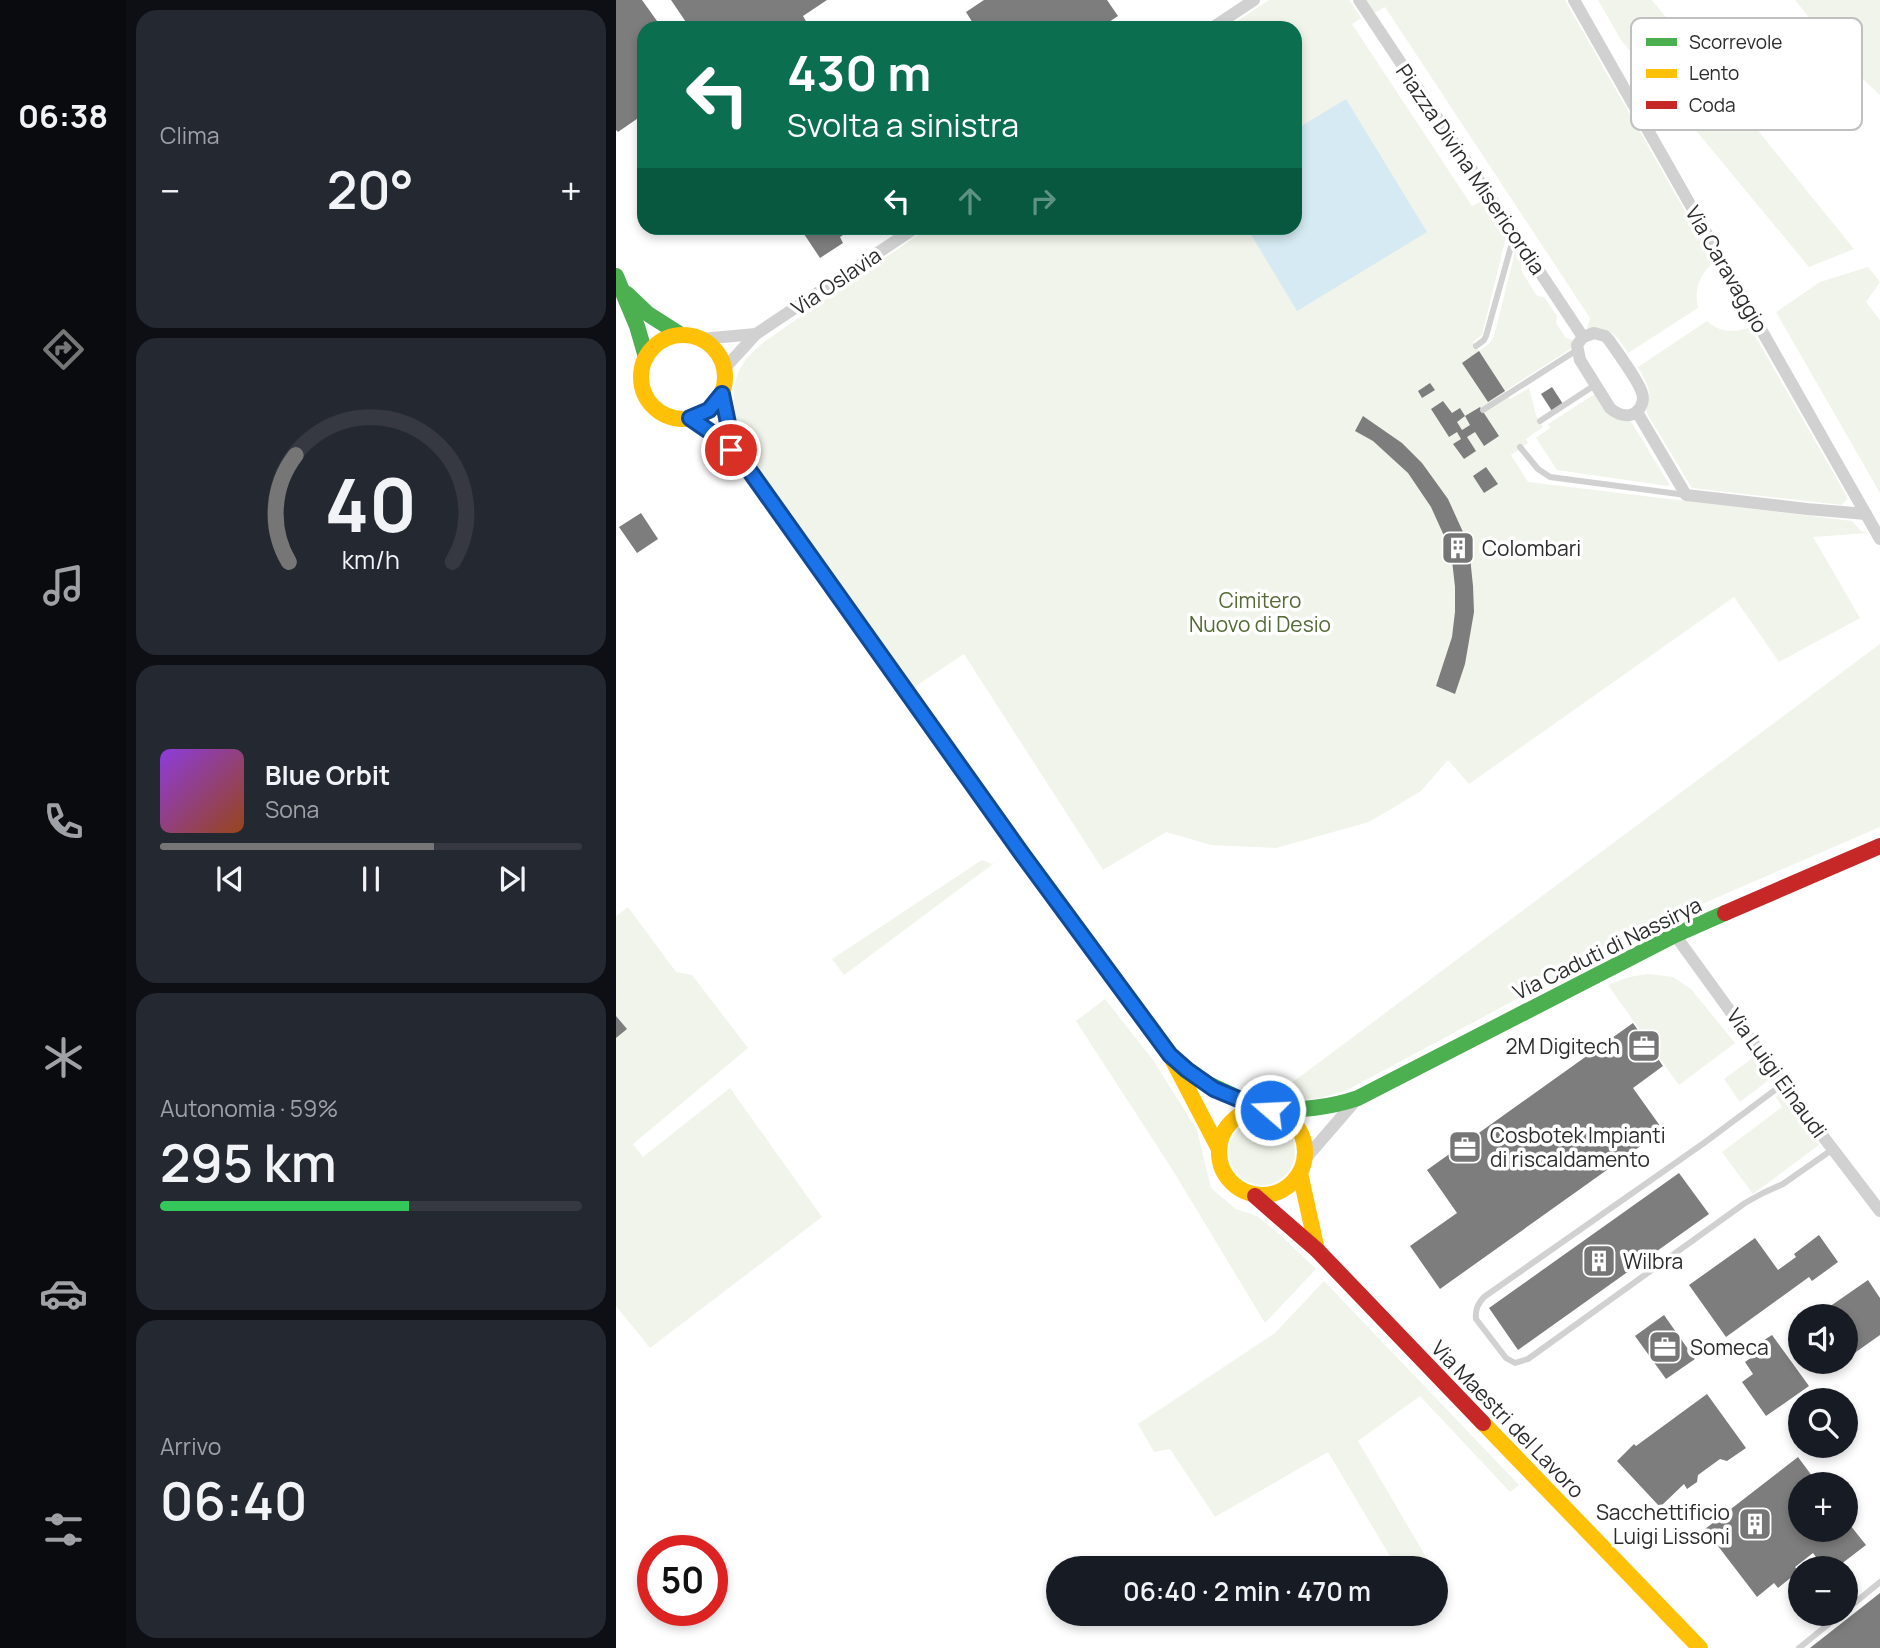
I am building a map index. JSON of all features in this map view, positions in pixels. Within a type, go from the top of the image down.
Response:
[{"type":"main road","points":[[620,283],[649,314],[681,335]]},
{"type":"main road","points":[[620,283],[646,357]]},
{"type":"main road","points":[[691,335],[701,339],[712,346],[720,357],[725,382],[722,394],[709,410],[690,418],[677,419],[664,415],[653,407],[645,396],[641,383],[646,357],[655,345],[667,338],[691,335]]},
{"type":"main road","points":[[722,394],[729,428],[744,463]]},
{"type":"main road","points":[[690,418],[719,438],[744,463],[1022,854],[1170,1055],[1219,1149]]},
{"type":"main road","name":"Via Caduti di Nassirya","points":[[1266,1109],[1315,1110],[1358,1098],[1675,935],[1880,846]]},
{"type":"main road","points":[[1170,1055],[1214,1089],[1283,1114],[1293,1122],[1301,1133],[1305,1146],[1303,1166],[1317,1250]]},
{"type":"main road","points":[[1266,1109],[1246,1112],[1232,1121],[1223,1133],[1219,1149],[1224,1174],[1243,1192],[1255,1196],[1269,1195],[1281,1192],[1292,1184],[1303,1166]]},
{"type":"main road","name":"Via Maestri del Lavoro","points":[[1255,1196],[1317,1250],[1700,1648]]},
{"type":"street","points":[[1223,21],[1254,0]]},
{"type":"street","name":"Piazza Divina Misericordia","points":[[1359,0],[1583,337]]},
{"type":"street","name":"Via Caravaggio","points":[[1574,0],[1631,100]]},
{"type":"street","name":"Via Caravaggio","points":[[1648,130],[1880,539]]},
{"type":"street","name":"Via Oslavia","points":[[724,369],[756,334],[904,235]]},
{"type":"street","name":"Via Oslavia","points":[[701,339],[756,334]]},
{"type":"street","points":[[1600,334],[1609,340],[1641,389],[1643,400],[1637,412],[1622,415],[1610,408],[1580,360],[1577,345],[1583,337],[1600,334]]},
{"type":"street","points":[[1637,412],[1686,495],[1866,514]]},
{"type":"street","name":"Via Luigi Einaudi","points":[[1675,935],[1783,1084],[1880,1211]]},
{"type":"street","name":"Via Caduti di Nassirya","points":[[1303,1166],[1358,1098]]},
{"type":"lane","points":[[1476,346],[1486,336],[1514,234]]},
{"type":"lane","points":[[1483,410],[1577,350]]},
{"type":"lane","points":[[1540,421],[1595,385]]},
{"type":"lane","points":[[1520,447],[1538,469],[1550,477],[1686,495]]},
{"type":"lane","points":[[1783,1084],[1704,1143],[1484,1297],[1475,1311],[1476,1319],[1506,1358],[1515,1363],[1528,1359],[1745,1203],[1783,1184],[1833,1149]]},
{"type":"lane","points":[[1858,1600],[1880,1582]]},
{"type":"lane","points":[[1799,1648],[1826,1626]]},
{"type":"green space","name":"Cimitero Nuovo di Desio","points":[[1269,0],[1349,0],[1361,18],[1352,24],[1472,206],[1482,201],[1506,237],[1482,335],[1473,342],[1479,351],[1490,343],[1494,336],[1515,252],[1522,263],[1521,270],[1537,296],[1544,297],[1557,316],[1556,323],[1566,338],[1573,340],[1575,346],[1505,391],[1510,399],[1529,388],[1536,415],[1543,427],[1526,439],[1528,443],[1511,455],[1528,482],[1852,521],[1861,531],[1868,533],[1813,537],[1860,618],[1779,662],[1734,597],[1469,784],[1448,760],[1421,791],[1369,822],[1276,848],[1211,845],[1166,832],[1103,870],[964,654],[913,688],[745,449],[734,405],[738,372],[764,342],[918,235],[1302,235],[1302,21],[1238,21]]},
{"type":"green space","points":[[1365,0],[1565,0],[1631,116],[1631,130],[1639,130],[1714,262],[1699,283],[1698,308],[1628,353],[1612,333],[1587,330],[1590,318],[1385,7],[1374,13]]},
{"type":"green space","points":[[1598,0],[1652,0],[1667,18],[1631,18],[1631,52]]},
{"type":"green space","points":[[1795,0],[1880,0],[1880,95],[1862,78],[1862,18],[1810,18]]},
{"type":"green space","points":[[1696,130],[1757,130],[1854,249],[1809,267]]},
{"type":"green space","points":[[1868,267],[1880,282],[1866,302],[1880,320],[1880,493],[1776,312],[1820,282]]},
{"type":"green space","points":[[1707,321],[1727,331],[1750,327],[1846,495],[1847,499],[1842,505],[1692,488],[1648,415],[1646,406],[1649,391],[1638,367]]},
{"type":"green space","points":[[1595,394],[1632,423],[1668,486],[1557,470],[1536,438],[1550,428],[1548,424]]},
{"type":"green space","points":[[1880,644],[1880,827],[1658,923],[1351,1088],[1311,1099],[1270,1099]]},
{"type":"green space","points":[[1001,858],[844,975],[832,959],[982,860],[992,864]]},
{"type":"green space","points":[[628,907],[676,972],[692,975],[748,1048],[633,1144],[643,1157],[730,1088],[822,1217],[650,1348],[616,1306],[616,916]]},
{"type":"green space","points":[[1648,974],[1673,977],[1691,989],[1735,1043],[1679,1085],[1608,985],[1629,977]]},
{"type":"green space","points":[[1105,999],[1153,1060],[1197,1130],[1211,1188],[1236,1209],[1257,1216],[1316,1269],[1265,1323],[1172,1169],[1076,1021]]},
{"type":"green space","points":[[1754,1057],[1770,1079],[1740,1102],[1724,1079]]},
{"type":"green space","points":[[1781,1094],[1819,1145],[1753,1194],[1722,1152],[1782,1107],[1776,1097]]},
{"type":"green space","points":[[1255,1119],[1269,1119],[1281,1124],[1290,1133],[1295,1152],[1293,1165],[1286,1176],[1269,1185],[1255,1185],[1243,1180],[1234,1171],[1229,1159],[1229,1145],[1234,1133],[1243,1124]]},
{"type":"green space","points":[[1324,1281],[1519,1485],[1510,1492],[1420,1396],[1358,1441],[1425,1556],[1390,1556],[1328,1452],[1215,1517],[1170,1449],[1154,1452],[1138,1424],[1275,1333]]},
{"type":"water","points":[[1346,99],[1427,232],[1297,311],[1251,235],[1302,235],[1302,126]]},
{"type":"building","points":[[616,0],[642,0],[657,21],[637,21],[637,119],[618,132]]},
{"type":"building","points":[[671,0],[827,0],[803,16],[806,21],[685,21]]},
{"type":"building","points":[[984,0],[1107,0],[1118,16],[1110,21],[972,21],[966,12]]},
{"type":"building","points":[[805,235],[843,235],[840,237],[843,243],[820,258]]},
{"type":"building","points":[[1479,351],[1505,391],[1488,402],[1462,363]]},
{"type":"building","points":[[1430,383],[1435,390],[1422,398],[1418,391]]},
{"type":"building","points":[[1552,387],[1563,404],[1552,411],[1541,394]]},
{"type":"building","points":[[1443,401],[1452,413],[1460,408],[1465,416],[1480,407],[1499,436],[1484,446],[1475,432],[1467,437],[1476,451],[1464,459],[1453,444],[1461,439],[1457,432],[1449,437],[1431,409]],"holes":[[[1465,416],[1470,425],[1462,430],[1457,422]]]},
{"type":"building","name":"Colombari","points":[[1363,416],[1402,443],[1422,463],[1448,499],[1463,532],[1470,557],[1474,612],[1465,664],[1455,694],[1436,686],[1452,637],[1455,612],[1452,560],[1445,538],[1431,507],[1408,473],[1373,441],[1355,431]]},
{"type":"building","points":[[1486,467],[1498,484],[1484,493],[1473,476]]},
{"type":"building","points":[[641,513],[658,539],[637,553],[619,527]]},
{"type":"building","points":[[616,1016],[627,1029],[616,1038]]},
{"type":"building","points":[[1633,1023],[1663,1066],[1633,1088],[1663,1130],[1440,1289],[1410,1246],[1457,1213],[1427,1170]]},
{"type":"building","name":"Wilbra","points":[[1679,1173],[1709,1214],[1518,1350],[1489,1308]]},
{"type":"building","points":[[1819,1235],[1838,1262],[1812,1281],[1809,1277],[1726,1337],[1689,1285],[1755,1238],[1778,1270]]},
{"type":"building","points":[[1868,1280],[1880,1298],[1880,1335],[1858,1351],[1858,1304],[1833,1304]]},
{"type":"building","name":"Someca","points":[[1664,1315],[1695,1359],[1666,1379],[1635,1336]]},
{"type":"building","points":[[1772,1335],[1788,1357],[1788,1374],[1800,1374],[1809,1386],[1788,1388],[1788,1401],[1766,1416],[1742,1382],[1753,1374],[1745,1362],[1765,1348],[1761,1342]]},
{"type":"building","points":[[1707,1394],[1746,1448],[1727,1461],[1720,1459],[1698,1475],[1697,1482],[1687,1489],[1684,1484],[1660,1507],[1617,1461],[1634,1444],[1636,1446]]},
{"type":"building","name":"Sacchettificio Luigi Lissoni","points":[[1799,1458],[1809,1472],[1788,1472],[1788,1542],[1858,1542],[1858,1535],[1866,1545],[1852,1556],[1815,1556],[1813,1553],[1809,1556],[1788,1556],[1788,1580],[1778,1588],[1774,1583],[1757,1597],[1705,1529]]},
{"type":"building","points":[[1880,1593],[1880,1648],[1810,1648],[1838,1626],[1858,1626],[1858,1610]]},
{"type":"traffic: fast","points":[[616,276],[637,326],[646,357]]},
{"type":"traffic: fast","points":[[627,294],[648,314],[681,335]]},
{"type":"traffic: fast","points":[[890,669],[1109,972]]},
{"type":"traffic: fast","points":[[1270,1110],[1315,1108],[1358,1098],[1675,935],[1725,913]]},
{"type":"traffic: fast","points":[[1176,1061],[1206,1083],[1262,1109]]},
{"type":"traffic: slow","points":[[683,335],[699,338],[718,354],[725,377],[722,393],[706,412],[683,419],[667,416],[648,400],[641,377],[644,361],[660,342],[683,335]]},
{"type":"traffic: slow","points":[[690,418],[719,438],[744,463],[890,669]]},
{"type":"traffic: slow","points":[[1109,972],[1170,1055],[1219,1149]]},
{"type":"traffic: slow","points":[[1262,1109],[1279,1112],[1298,1128],[1305,1152],[1302,1169],[1286,1188],[1262,1195],[1245,1192],[1226,1176],[1219,1152],[1222,1135],[1238,1116],[1262,1109]]},
{"type":"traffic: slow","points":[[1300,1173],[1317,1250]]},
{"type":"traffic: slow","points":[[1483,1423],[1700,1648]]},
{"type":"traffic: jam","points":[[722,394],[729,428],[740,454]]},
{"type":"traffic: jam","points":[[1725,913],[1880,846]]},
{"type":"traffic: jam","points":[[1255,1196],[1317,1250],[1483,1423]]},
{"type":"place","name":"Colombari","points":[[1458,548]]},
{"type":"place","name":"2M Digitech","points":[[1644,1046]]},
{"type":"place","name":"Cosbotek Impianti di riscaldamento","points":[[1465,1147]]},
{"type":"place","name":"Wilbra","points":[[1599,1261]]},
{"type":"place","name":"Someca","points":[[1665,1347]]},
{"type":"place","name":"Sacchettificio Luigi Lissoni","points":[[1755,1524]]},
{"type":"route","points":[[731,450],[690,418],[709,410],[722,394],[729,428],[744,463],[1022,854],[1170,1055],[1214,1089],[1270,1110]]}]
